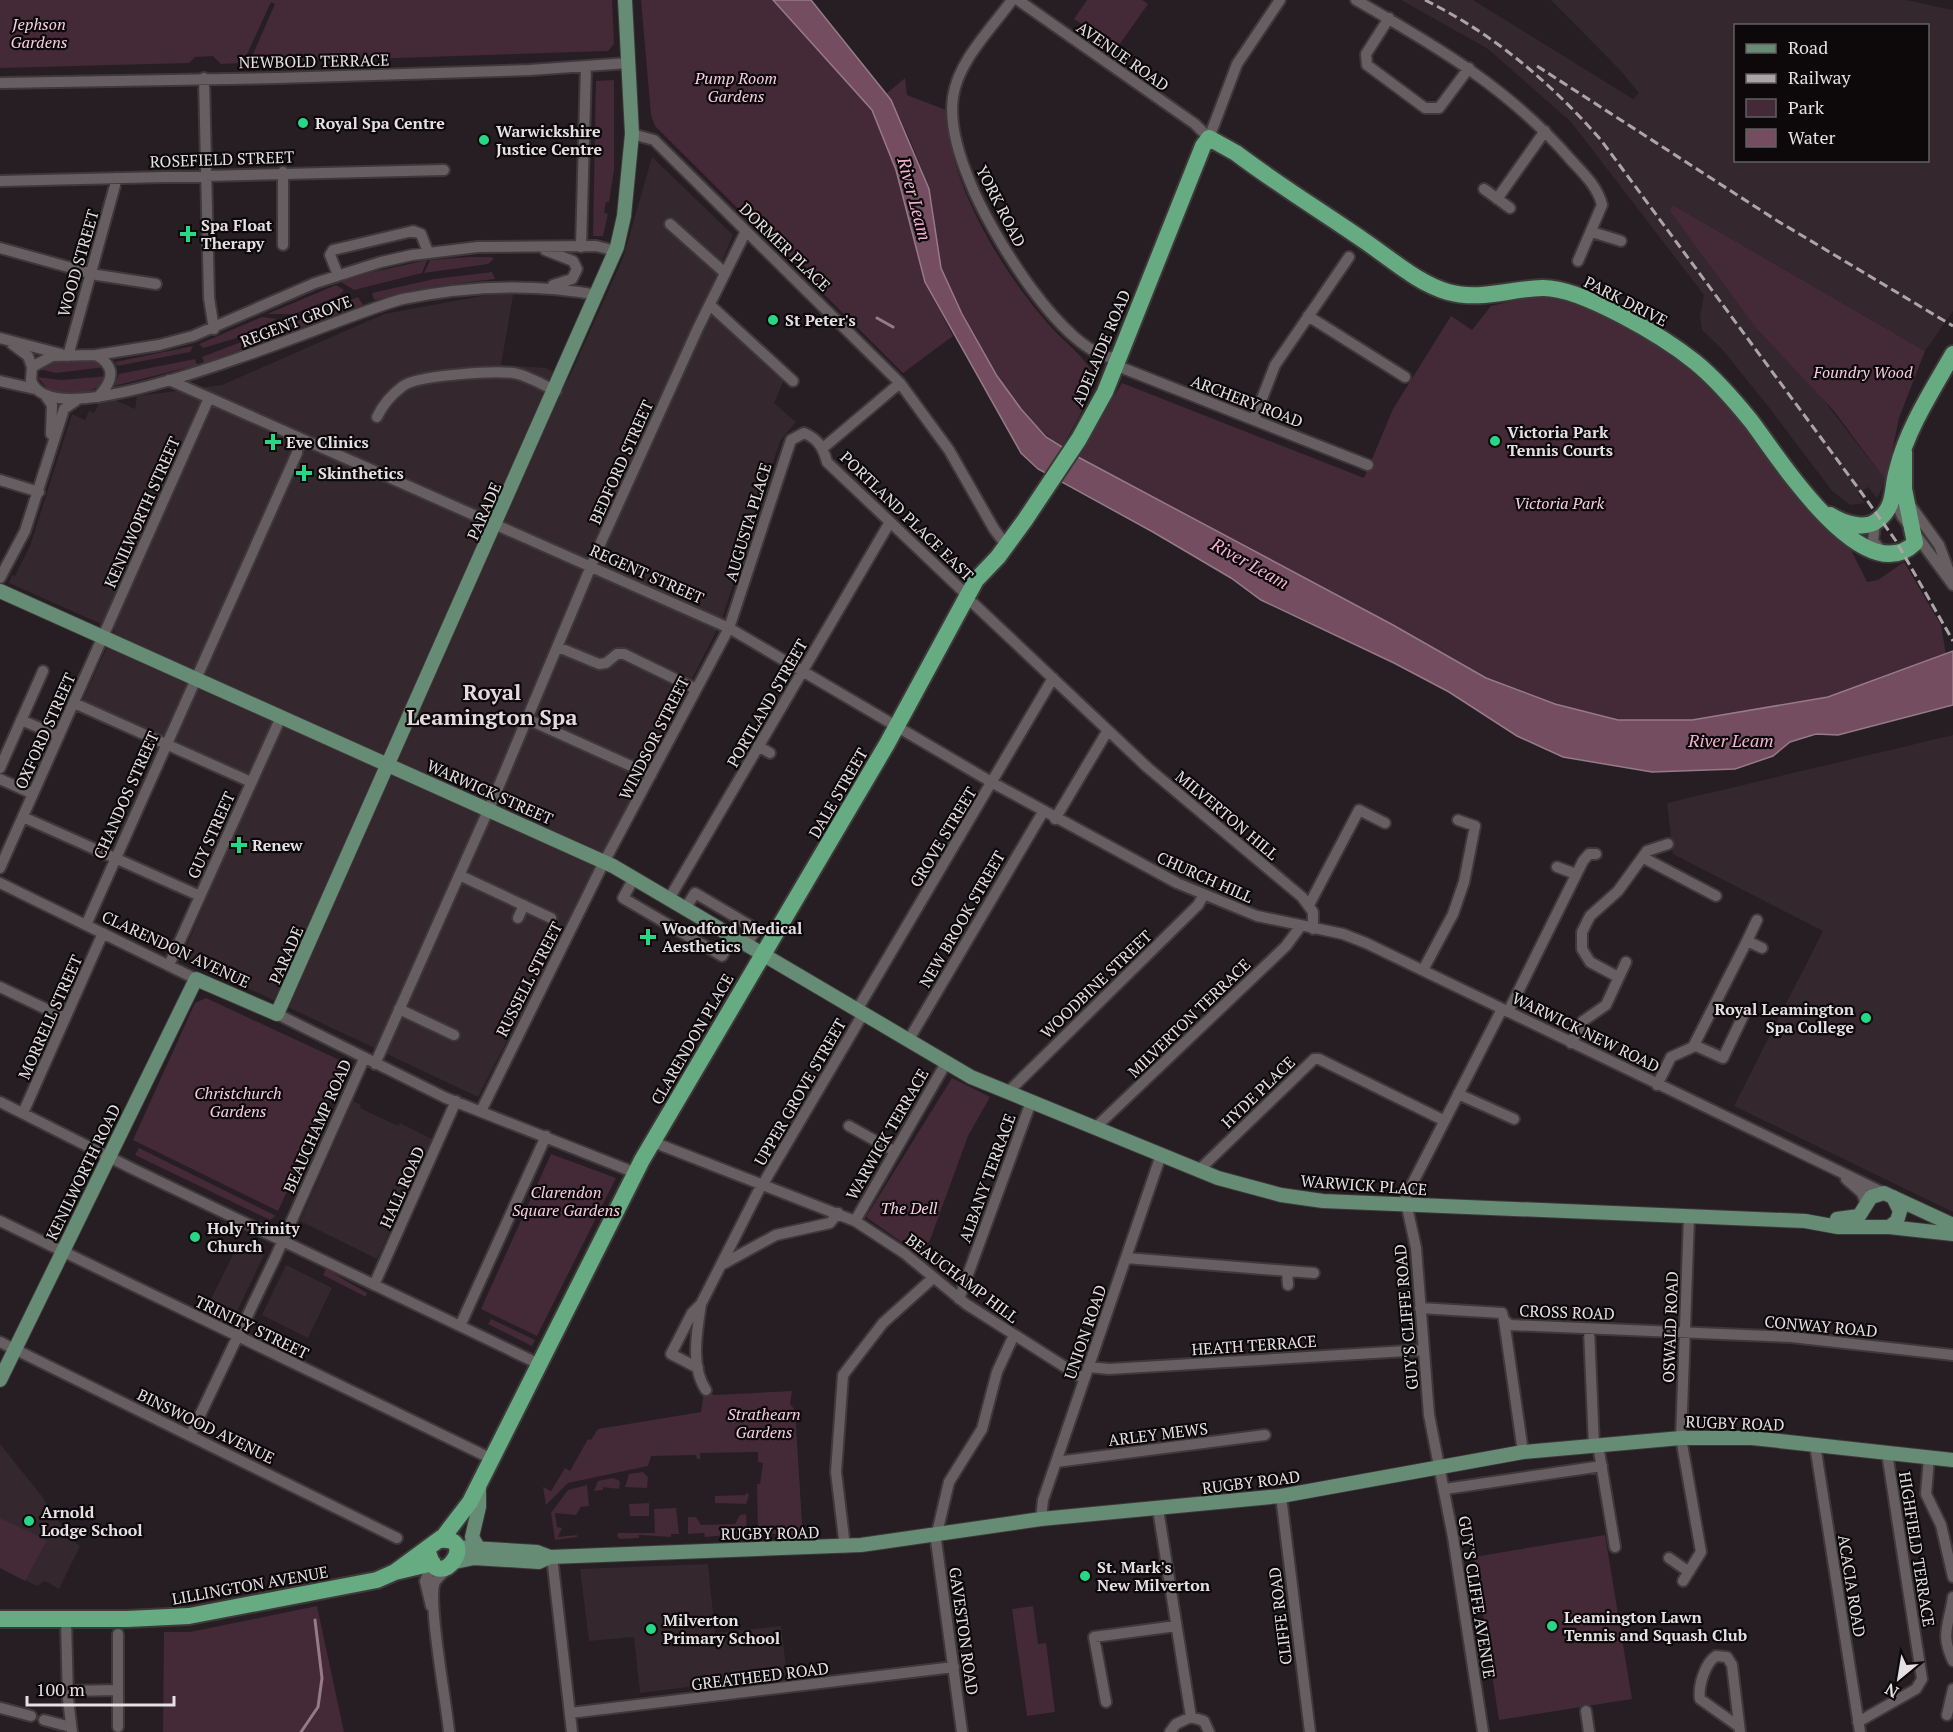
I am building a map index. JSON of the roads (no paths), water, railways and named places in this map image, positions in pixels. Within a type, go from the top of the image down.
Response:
[{"type":"highway","name":"ADELAIDE ROAD","points":[[971,599],[991,575],[1002,551],[1079,439],[1105,393],[1112,360],[1203,146],[1209,138]]},
{"type":"highway","name":"PARK DRIVE","points":[[1209,138],[1270,175],[1432,286],[1474,296],[1543,288],[1560,290],[1600,305],[1654,335],[1695,362],[1726,392],[1819,509],[1840,531],[1865,546],[1882,552]]},
{"type":"highway","points":[[1882,552],[1900,553],[1917,538],[1900,498],[1896,471],[1920,412],[1953,354]]},
{"type":"highway","points":[[1875,523],[1900,498]]},
{"type":"highway","name":"PARK DRIVE","points":[[1819,509],[1849,524],[1875,523]]},
{"type":"highway","name":"DALE STREET","points":[[763,955],[971,599]]},
{"type":"highway","name":"CLARENDON PLACE","points":[[470,1502],[636,1173],[763,955]]},
{"type":"highway","points":[[454,1558],[449,1541],[436,1541],[429,1553],[433,1563],[441,1568],[454,1558],[470,1502]]},
{"type":"highway","name":"LILLINGTON AVENUE","points":[[402,1570],[436,1541],[470,1502]]},
{"type":"highway","name":"LILLINGTON AVENUE","points":[[0,1619],[66,1620],[189,1616],[377,1580],[402,1570],[433,1563]]},
{"type":"main road","name":"PARADE","points":[[278,1014],[556,391],[616,251],[624,216],[633,134],[625,0]]},
{"type":"main road","name":"WARWICK STREET","points":[[0,591],[604,862],[946,1064]]},
{"type":"main road","name":"CLARENDON AVENUE","points":[[196,979],[278,1014]]},
{"type":"main road","name":"KENILWORTH ROAD","points":[[0,1380],[196,979]]},
{"type":"main road","name":"WARWICK PLACE","points":[[946,1064],[1198,1171],[1281,1195],[1323,1201],[1805,1221],[1852,1218],[1875,1195],[1888,1195]]},
{"type":"main road","name":"WARWICK NEW ROAD","points":[[1888,1195],[1953,1225]]},
{"type":"main road","points":[[1882,1227],[1897,1221],[1900,1211],[1888,1195]]},
{"type":"main road","name":"WARWICK NEW ROAD","points":[[1865,1207],[1866,1219],[1882,1227]]},
{"type":"main road","name":"WARWICK PLACE","points":[[1805,1221],[1838,1227],[1882,1227],[1953,1234]]},
{"type":"main road","name":"RUGBY ROAD","points":[[454,1558],[537,1562],[551,1557],[845,1547],[1041,1519],[1281,1496],[1409,1475],[1439,1467],[1522,1452],[1681,1438],[1729,1437],[1953,1460]]},
{"type":"main road","points":[[478,1546],[472,1537],[479,1507],[479,1484]]},
{"type":"main road","name":"RUGBY ROAD","points":[[454,1558],[478,1546],[537,1552],[551,1557]]},
{"type":"street","name":"YORK ROAD","points":[[1012,0],[960,74],[953,98],[958,146],[981,207],[1020,272],[1065,328],[1083,346],[1112,360]]},
{"type":"street","name":"AVENUE ROAD","points":[[1018,0],[1195,124],[1209,138]]},
{"type":"street","points":[[1209,138],[1237,64],[1280,0]]},
{"type":"street","points":[[1356,0],[1469,68],[1545,131],[1598,194],[1601,209],[1578,261]]},
{"type":"street","points":[[1389,18],[1366,54],[1367,65],[1425,108],[1439,108],[1469,68]]},
{"type":"street","name":"NEWBOLD TERRACE","points":[[0,83],[530,70],[628,63]]},
{"type":"street","points":[[581,247],[586,66]]},
{"type":"street","points":[[204,78],[209,303],[214,329]]},
{"type":"street","points":[[1497,199],[1545,131]]},
{"type":"street","name":"DORMER PLACE","points":[[633,134],[654,140],[900,383],[949,450],[994,529],[1002,551]]},
{"type":"street","name":"ROSEFIELD STREET","points":[[0,181],[283,172],[444,170]]},
{"type":"street","points":[[283,172],[283,245]]},
{"type":"street","name":"WOOD STREET","points":[[66,356],[117,178]]},
{"type":"street","points":[[1484,189],[1510,208]]},
{"type":"street","points":[[670,224],[725,273]]},
{"type":"street","points":[[338,275],[330,255],[333,250],[413,231],[421,234],[428,252]]},
{"type":"street","name":"BEDFORD STREET","points":[[375,1064],[488,809],[592,565],[746,231]]},
{"type":"street","points":[[1592,232],[1621,241]]},
{"type":"street","points":[[32,367],[46,357],[96,355],[159,345],[214,329],[289,294],[338,275],[381,262],[428,252],[478,247],[603,247],[616,251]]},
{"type":"street","points":[[0,248],[91,273],[156,284]]},
{"type":"street","name":"REGENT GROVE","points":[[539,248],[573,261],[577,271],[568,281],[546,287]]},
{"type":"street","points":[[1254,419],[1275,365],[1349,257]]},
{"type":"street","name":"REGENT GROVE","points":[[0,381],[59,399],[78,400],[169,380],[246,356],[382,304],[464,290],[546,287],[597,296]]},
{"type":"street","points":[[710,305],[793,381]]},
{"type":"street","points":[[1308,316],[1405,377]]},
{"type":"street","points":[[0,339],[66,356]]},
{"type":"street","points":[[0,339],[25,353],[32,367],[31,380],[53,408],[51,449]]},
{"type":"street","points":[[96,355],[109,364],[112,371],[110,382],[98,397]]},
{"type":"street","name":"ARCHERY ROAD","points":[[1112,360],[1368,465]]},
{"type":"street","points":[[377,417],[384,401],[404,384],[426,378],[472,373],[515,373],[556,391]]},
{"type":"street","name":"REGENT STREET","points":[[169,380],[592,565],[729,628],[1090,838]]},
{"type":"street","points":[[823,448],[900,383]]},
{"type":"street","name":"KENILWORTH STREET","points":[[103,638],[209,398]]},
{"type":"street","points":[[0,578],[20,543],[39,492],[65,407],[78,400]]},
{"type":"street","name":"PORTLAND PLACE EAST","points":[[804,433],[815,439],[823,448],[827,462],[1053,678]]},
{"type":"street","name":"AUGUSTA PLACE","points":[[729,628],[788,444],[804,433]]},
{"type":"street","name":"CHANDOS STREET","points":[[86,925],[219,623],[228,609],[236,607],[234,589],[296,454],[298,438]]},
{"type":"street","points":[[0,480],[39,492]]},
{"type":"street","points":[[1900,498],[1939,545],[1953,585]]},
{"type":"street","name":"PORTLAND STREET","points":[[669,899],[890,522]]},
{"type":"street","points":[[1875,523],[1873,541],[1882,552]]},
{"type":"street","points":[[1917,538],[1953,585]]},
{"type":"street","name":"WINDSOR STREET","points":[[604,862],[729,628]]},
{"type":"street","name":"OXFORD STREET","points":[[0,868],[103,638]]},
{"type":"street","points":[[558,647],[599,664],[606,663],[617,654],[624,654],[696,689]]},
{"type":"street","points":[[0,768],[44,671]]},
{"type":"street","name":"MILVERTON HILL","points":[[1053,678],[1191,806],[1298,892],[1309,905]]},
{"type":"street","name":"GROVE STREET","points":[[860,1012],[1053,678]]},
{"type":"street","points":[[74,703],[251,782]]},
{"type":"street","name":"GUY STREET","points":[[169,965],[281,717]]},
{"type":"street","points":[[527,719],[651,775]]},
{"type":"street","points":[[21,720],[59,736]]},
{"type":"street","points":[[1055,819],[1108,730]]},
{"type":"street","points":[[758,746],[770,753]]},
{"type":"street","points":[[0,779],[33,794]]},
{"type":"street","points":[[1312,929],[1313,912],[1309,905],[1359,810],[1385,823]]},
{"type":"street","name":"NEW BROOK STREET","points":[[908,1041],[1043,812]]},
{"type":"street","points":[[23,817],[200,896]]},
{"type":"street","points":[[1423,970],[1453,914],[1464,882],[1475,826],[1458,820]]},
{"type":"street","name":"CHURCH HILL","points":[[1090,838],[1203,896],[1257,916],[1312,929]]},
{"type":"street","points":[[1618,977],[1590,962],[1582,949],[1580,936],[1590,916],[1618,891],[1652,848],[1668,844]]},
{"type":"street","points":[[1405,1205],[1407,1188],[1505,1010],[1576,874],[1586,857],[1596,854]]},
{"type":"street","points":[[1644,858],[1716,896]]},
{"type":"street","name":"RUSSELL STREET","points":[[481,1111],[604,862]]},
{"type":"street","points":[[1557,867],[1576,874]]},
{"type":"street","points":[[459,875],[551,918]]},
{"type":"street","points":[[634,879],[623,898],[722,956],[732,938]]},
{"type":"street","name":"CLARENDON AVENUE","points":[[0,882],[196,979]]},
{"type":"street","points":[[685,909],[695,893],[756,929],[746,946]]},
{"type":"street","name":"WOODBINE STREET","points":[[1008,1092],[1198,905],[1203,896]]},
{"type":"street","points":[[518,918],[524,905]]},
{"type":"street","points":[[1657,1085],[1671,1057],[1688,1051],[1694,1045],[1757,920]]},
{"type":"street","name":"MILVERTON TERRACE","points":[[1095,1128],[1286,946],[1300,927]]},
{"type":"street","name":"WARWICK NEW ROAD","points":[[1312,929],[1343,934],[1366,943],[1841,1175],[1862,1181],[1888,1195]]},
{"type":"street","name":"MORRELL STREET","points":[[23,1113],[103,933]]},
{"type":"street","points":[[1747,941],[1762,948]]},
{"type":"street","points":[[1571,1042],[1583,1022],[1606,1005],[1626,962]]},
{"type":"street","points":[[0,987],[65,1018]]},
{"type":"street","points":[[399,1009],[454,1035]]},
{"type":"street","name":"UPPER GROVE STREET","points":[[701,1304],[763,1184],[860,1012]]},
{"type":"street","points":[[1694,1045],[1723,1058],[1745,1012]]},
{"type":"street","name":"CLARENDON AVENUE","points":[[278,1014],[364,1059],[456,1101],[636,1173]]},
{"type":"street","name":"BEAUCHAMP ROAD","points":[[191,1434],[283,1240],[364,1059]]},
{"type":"street","name":"HYDE PLACE","points":[[1198,1171],[1314,1059],[1319,1059],[1443,1120]]},
{"type":"street","name":"WARWICK TERRACE","points":[[855,1221],[946,1064]]},
{"type":"street","points":[[1458,1094],[1514,1119]]},
{"type":"street","name":"HALL ROAD","points":[[374,1285],[456,1101]]},
{"type":"street","points":[[0,1102],[539,1364]]},
{"type":"street","name":"ALBANY TERRACE","points":[[960,1299],[1031,1102]]},
{"type":"street","points":[[849,1126],[894,1151]]},
{"type":"street","points":[[460,1326],[546,1136]]},
{"type":"street","name":"BEAUCHAMP HILL","points":[[653,1142],[855,1221],[892,1245],[960,1299],[1084,1379]]},
{"type":"street","name":"UNION ROAD","points":[[1041,1519],[1043,1500],[1161,1155]]},
{"type":"street","name":"WARWICK NEW ROAD","points":[[1841,1175],[1859,1189],[1865,1207]]},
{"type":"street","name":"GUY'S CLIFFE ROAD","points":[[1405,1205],[1416,1248],[1429,1414],[1439,1467]]},
{"type":"street","points":[[721,1265],[776,1235],[830,1223],[838,1213]]},
{"type":"street","name":"OSWALD ROAD","points":[[1669,1558],[1686,1576],[1701,1552],[1681,1438],[1689,1217]]},
{"type":"street","name":"TRINITY STREET","points":[[0,1221],[492,1459]]},
{"type":"street","points":[[1126,1258],[1314,1273]]},
{"type":"street","points":[[1287,1272],[1288,1285]]},
{"type":"street","points":[[845,1547],[836,1472],[843,1375],[883,1323],[933,1278]]},
{"type":"street","points":[[698,1368],[671,1354],[692,1313],[701,1304]]},
{"type":"street","points":[[701,1304],[696,1349],[698,1368],[706,1390]]},
{"type":"street","name":"CROSS ROAD","points":[[1420,1308],[1502,1313],[1504,1320],[1510,1325],[1685,1331]]},
{"type":"street","points":[[1504,1320],[1522,1452]]},
{"type":"street","points":[[1589,1329],[1596,1445],[1602,1466],[1616,1547]]},
{"type":"street","name":"CONWAY ROAD","points":[[1685,1331],[1796,1338],[1953,1355]]},
{"type":"street","points":[[936,1533],[949,1482],[982,1429],[997,1372],[1014,1335]]},
{"type":"street","name":"BINSWOOD AVENUE","points":[[0,1342],[191,1434],[397,1538]]},
{"type":"street","name":"HEATH TERRACE","points":[[1088,1367],[1109,1369],[1423,1350]]},
{"type":"street","name":"ARLEY MEWS","points":[[1056,1462],[1265,1435]]},
{"type":"street","name":"ACACIA ROAD","points":[[1815,1445],[1859,1727]]},
{"type":"street","name":"HIGHFIELD TERRACE","points":[[1859,1727],[1916,1689],[1922,1679],[1887,1453]]},
{"type":"street","points":[[1929,1458],[1926,1494],[1946,1540],[1953,1577]]},
{"type":"street","points":[[1445,1489],[1602,1466]]},
{"type":"street","name":"GUY'S CLIFFE AVENUE","points":[[1439,1467],[1445,1489],[1483,1732]]},
{"type":"street","name":"CLIFFE ROAD","points":[[1281,1496],[1310,1732]]},
{"type":"street","points":[[1158,1509],[1191,1717]]},
{"type":"street","name":"GAVESTON ROAD","points":[[936,1533],[962,1732]]},
{"type":"street","points":[[551,1557],[572,1732]]},
{"type":"street","points":[[449,1732],[434,1617],[434,1585],[454,1558]]},
{"type":"street","points":[[425,1585],[433,1563]]},
{"type":"street","points":[[402,1570],[418,1574],[425,1585],[434,1617]]},
{"type":"street","points":[[1953,1600],[1945,1634],[1946,1647],[1953,1661]]},
{"type":"street","points":[[44,1720],[65,1730],[68,1691],[66,1620]]},
{"type":"street","points":[[1106,1702],[1094,1638],[1176,1626]]},
{"type":"street","points":[[118,1634],[118,1727]]},
{"type":"street","points":[[1716,1656],[1726,1657],[1732,1665],[1739,1729],[1700,1699],[1699,1690],[1709,1661],[1716,1656]]},
{"type":"street","name":"GREATHEED ROAD","points":[[570,1713],[954,1667]]},
{"type":"street","points":[[1947,1716],[1953,1689]]},
{"type":"street","points":[[68,1691],[118,1690]]},
{"type":"street","points":[[1,1708],[31,1716]]},
{"type":"street","points":[[1586,1711],[1589,1732]]},
{"type":"street","points":[[1170,1732],[1176,1724],[1191,1717],[1204,1722],[1209,1732]]},
{"type":"water","name":"River Leam","points":[[773,0],[811,0],[891,100],[929,189],[941,268],[962,314],[997,376],[1021,409],[1046,437],[1078,457],[1393,625],[1486,678],[1555,704],[1618,720],[1692,720],[1828,697],[1953,651],[1953,705],[1838,735],[1816,734],[1790,742],[1773,756],[1735,769],[1652,772],[1563,757],[1517,736],[1449,692],[1394,663],[1261,600],[1231,578],[1153,532],[1038,469],[1021,453],[925,282],[896,170],[872,110]]},
{"type":"waterway","points":[[877,318],[893,327]]},
{"type":"waterway","points":[[301,1732],[318,1707],[322,1678],[315,1620]]},
{"type":"railway","points":[[1425,0],[1475,28],[1520,61],[1562,99],[1601,140],[1896,541],[1953,641]]},
{"type":"railway","points":[[1537,66],[1776,220],[1953,326]]},
{"type":"place","name":"Royal Spa Centre","points":[[303,123]]},
{"type":"place","name":"Warwickshire Justice Centre","points":[[484,140]]},
{"type":"place","name":"Spa Float Therapy","points":[[188,234]]},
{"type":"place","name":"St Peter's","points":[[773,320]]},
{"type":"place","name":"Victoria Park Tennis Courts","points":[[1495,441]]},
{"type":"place","name":"Eve Clinics","points":[[273,442]]},
{"type":"place","name":"Skinthetics","points":[[304,473]]},
{"type":"place","name":"Renew","points":[[239,845]]},
{"type":"place","name":"Woodford Medical Aesthetics","points":[[648,937]]},
{"type":"place","name":"Royal Leamington Spa College","points":[[1866,1018]]},
{"type":"place","name":"Holy Trinity Church","points":[[195,1237]]},
{"type":"place","name":"Arnold Lodge School","points":[[29,1521]]},
{"type":"place","name":"St. Mark's New Milverton","points":[[1085,1576]]},
{"type":"place","name":"Leamington Lawn Tennis and Squash Club","points":[[1552,1626]]},
{"type":"place","name":"Milverton Primary School","points":[[651,1629]]},
{"type":"district","name":"Royal Leamington Spa","points":[[492,704]]},
{"type":"park label","name":"Jephson Gardens","points":[[39,33]]},
{"type":"park label","name":"Pump Room Gardens","points":[[736,87]]},
{"type":"park label","name":"Foundry Wood","points":[[1863,372]]},
{"type":"park label","name":"Victoria Park","points":[[1559,503]]},
{"type":"park label","name":"Christchurch Gardens","points":[[238,1102]]},
{"type":"park label","name":"Clarendon Square Gardens","points":[[566,1201]]},
{"type":"park label","name":"The Dell","points":[[909,1208]]},
{"type":"park label","name":"Strathearn Gardens","points":[[764,1423]]}]
